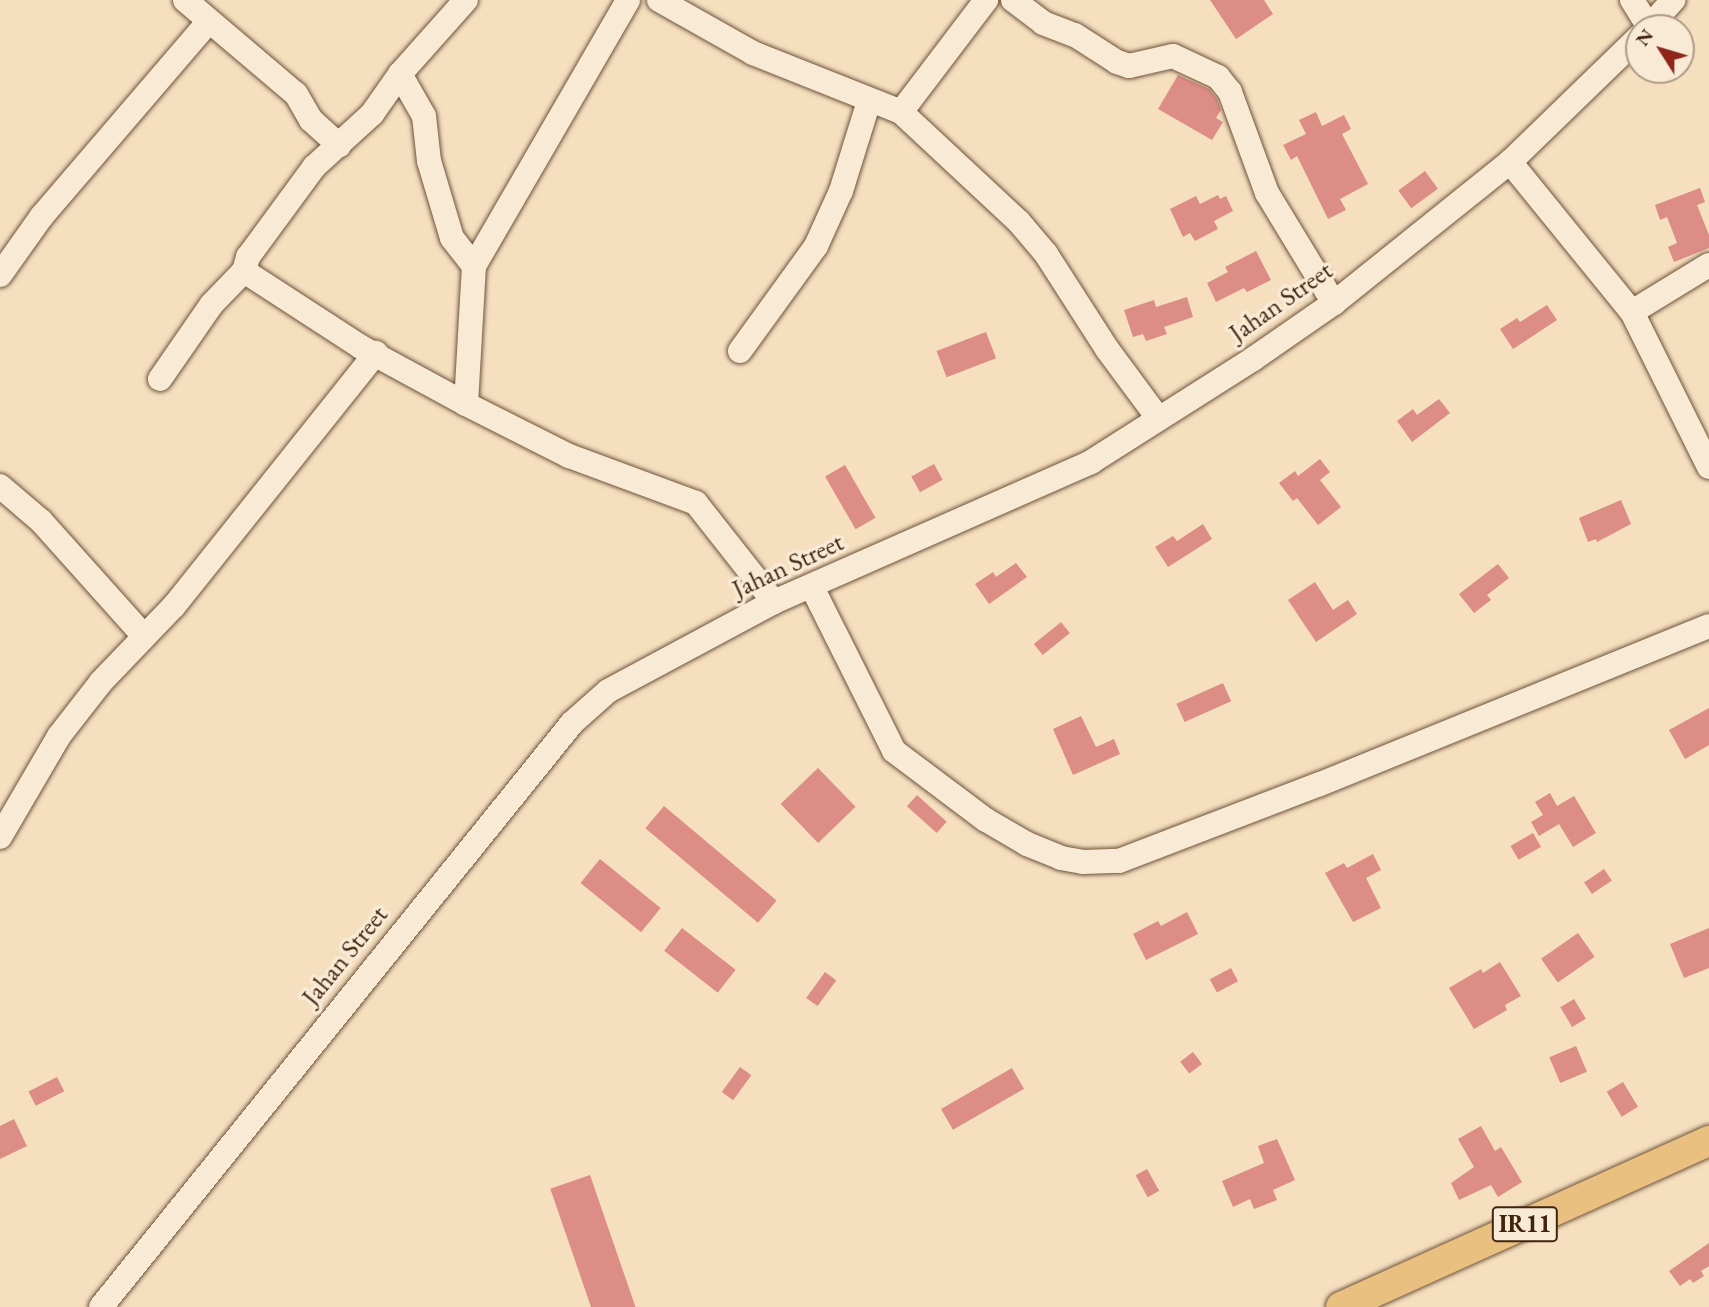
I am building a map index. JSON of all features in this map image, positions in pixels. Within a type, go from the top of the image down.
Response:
[{"type":"main road","name":"IR11","points":[[1341,1307],[1709,1141]]},
{"type":"street","points":[[186,0],[208,22],[296,94],[311,120],[339,145]]},
{"type":"street","points":[[160,379],[212,304],[244,271],[247,257],[314,167],[372,114],[400,74],[466,0]]},
{"type":"street","points":[[467,404],[474,266],[628,0]]},
{"type":"street","points":[[659,0],[753,53],[901,112],[1019,222],[1046,254],[1107,349],[1158,418]]},
{"type":"street","points":[[901,112],[986,0]]},
{"type":"street","points":[[1013,0],[1043,23],[1075,35],[1117,62],[1129,66],[1173,56],[1219,77],[1230,92],[1266,193],[1334,303]]},
{"type":"street","points":[[1660,14],[1673,0]]},
{"type":"street","points":[[0,275],[42,216],[208,22]]},
{"type":"street","name":"Jahan Street","points":[[101,1307],[572,723],[608,691],[774,602],[1091,462],[1253,359],[1334,303],[1510,162],[1625,51]]},
{"type":"street","points":[[400,74],[424,116],[429,161],[452,238],[474,266]]},
{"type":"street","points":[[740,351],[816,246],[841,191],[869,101]]},
{"type":"street","points":[[1510,162],[1632,312],[1709,467]]},
{"type":"street","points":[[1632,312],[1709,265]]},
{"type":"street","points":[[244,271],[361,347],[467,404],[569,456],[696,503],[774,602]]},
{"type":"street","points":[[0,837],[59,736],[143,635],[190,587],[376,353]]},
{"type":"street","points":[[0,486],[41,521],[143,635]]},
{"type":"street","points":[[813,587],[894,751],[996,826],[1027,844],[1060,858],[1083,862],[1119,861],[1320,784],[1709,626]]},
{"type":"building","points":[[1210,0],[1264,0],[1273,14],[1236,39]]},
{"type":"building","points":[[1178,75],[1209,89],[1217,99],[1221,110],[1216,118],[1223,122],[1212,140],[1158,109]]},
{"type":"building","points":[[1316,112],[1322,126],[1344,115],[1351,129],[1342,134],[1368,184],[1340,199],[1346,210],[1328,219],[1297,156],[1291,160],[1283,145],[1306,134],[1299,120]]},
{"type":"building","points":[[1425,171],[1438,189],[1411,208],[1398,190]]},
{"type":"building","points":[[1700,188],[1705,202],[1697,205],[1709,235],[1709,248],[1674,262],[1668,247],[1677,243],[1667,217],[1660,220],[1655,205]]},
{"type":"building","points":[[1218,195],[1220,199],[1226,196],[1233,211],[1214,221],[1218,229],[1195,241],[1190,233],[1183,237],[1170,209],[1196,196],[1200,204]]},
{"type":"building","points":[[1256,251],[1271,280],[1247,292],[1244,288],[1216,302],[1207,283],[1228,272],[1225,267]]},
{"type":"building","points":[[1187,297],[1193,317],[1164,327],[1167,334],[1146,341],[1143,334],[1133,337],[1124,310],[1154,300],[1156,307]]},
{"type":"building","points":[[1547,305],[1557,320],[1513,349],[1500,329],[1517,318],[1520,322]]},
{"type":"building","points":[[986,332],[996,358],[947,377],[937,351]]},
{"type":"building","points":[[1439,399],[1450,413],[1412,442],[1397,421],[1413,409],[1417,415]]},
{"type":"building","points":[[1320,459],[1330,472],[1320,480],[1341,507],[1318,525],[1297,498],[1293,501],[1279,483],[1295,471],[1298,476]]},
{"type":"building","points":[[934,464],[943,480],[920,492],[911,477]]},
{"type":"building","points":[[845,465],[876,518],[856,529],[825,477]]},
{"type":"building","points":[[1621,500],[1631,524],[1597,542],[1596,539],[1588,542],[1579,518]]},
{"type":"building","points":[[1203,524],[1212,539],[1168,567],[1155,547],[1173,536],[1177,541]]},
{"type":"building","points":[[1016,563],[1027,577],[989,604],[975,584],[993,572],[996,577]]},
{"type":"building","points":[[1498,564],[1509,578],[1487,595],[1491,600],[1474,613],[1459,594]]},
{"type":"building","points":[[1315,582],[1333,610],[1348,600],[1357,614],[1316,642],[1288,600]]},
{"type":"building","points":[[1061,622],[1070,633],[1043,655],[1034,644]]},
{"type":"building","points":[[1223,683],[1231,701],[1185,722],[1176,704]]},
{"type":"building","points":[[1709,708],[1709,745],[1685,759],[1669,730]]},
{"type":"building","points":[[1081,716],[1096,747],[1114,739],[1120,754],[1073,775],[1053,729]]},
{"type":"building","points":[[818,768],[856,807],[818,843],[781,804]]},
{"type":"building","points":[[1550,793],[1557,806],[1574,796],[1596,833],[1573,847],[1559,824],[1539,836],[1531,822],[1543,815],[1535,802]]},
{"type":"building","points":[[917,795],[947,822],[937,833],[907,806]]},
{"type":"building","points":[[664,806],[777,900],[758,923],[645,828]]},
{"type":"building","points":[[1533,833],[1541,847],[1518,860],[1510,846]]},
{"type":"building","points":[[1373,854],[1381,870],[1366,878],[1381,908],[1353,922],[1325,873],[1344,863],[1347,868]]},
{"type":"building","points":[[600,859],[661,908],[641,932],[580,883]]},
{"type":"building","points":[[1604,869],[1612,881],[1592,894],[1584,882]]},
{"type":"building","points":[[1187,912],[1198,934],[1146,960],[1133,934],[1158,921],[1161,926]]},
{"type":"building","points":[[682,928],[736,970],[718,993],[664,951]]},
{"type":"building","points":[[1709,928],[1709,968],[1684,978],[1670,944]]},
{"type":"building","points":[[1578,933],[1595,957],[1558,983],[1541,959]]},
{"type":"building","points":[[1500,962],[1521,996],[1505,1005],[1507,1010],[1474,1029],[1449,988],[1481,969],[1483,973]]},
{"type":"building","points":[[1231,968],[1238,981],[1217,993],[1210,979]]},
{"type":"building","points":[[825,972],[836,980],[818,1006],[806,998]]},
{"type":"building","points":[[1574,999],[1586,1019],[1572,1027],[1560,1007]]},
{"type":"building","points":[[1576,1046],[1587,1072],[1560,1083],[1549,1057]]},
{"type":"building","points":[[1193,1052],[1202,1064],[1189,1074],[1180,1062]]},
{"type":"building","points":[[740,1067],[751,1075],[733,1100],[722,1092]]},
{"type":"building","points":[[1012,1068],[1024,1089],[953,1130],[941,1109]]},
{"type":"building","points":[[57,1077],[64,1091],[36,1106],[28,1092]]},
{"type":"building","points":[[1623,1082],[1638,1107],[1622,1117],[1607,1092]]},
{"type":"building","points":[[14,1119],[27,1146],[0,1159],[0,1126]]},
{"type":"building","points":[[1481,1126],[1495,1151],[1501,1147],[1522,1182],[1498,1197],[1491,1185],[1459,1200],[1451,1183],[1474,1167],[1458,1139]]},
{"type":"building","points":[[1277,1139],[1295,1180],[1273,1190],[1277,1200],[1254,1209],[1250,1199],[1233,1207],[1222,1181],[1264,1163],[1258,1146]]},
{"type":"building","points":[[1147,1169],[1159,1191],[1148,1197],[1136,1175]]},
{"type":"building","points":[[590,1175],[635,1307],[591,1307],[550,1189]]},
{"type":"building","points":[[1709,1243],[1709,1266],[1701,1271],[1704,1276],[1693,1283],[1690,1279],[1680,1286],[1669,1271]]}]
